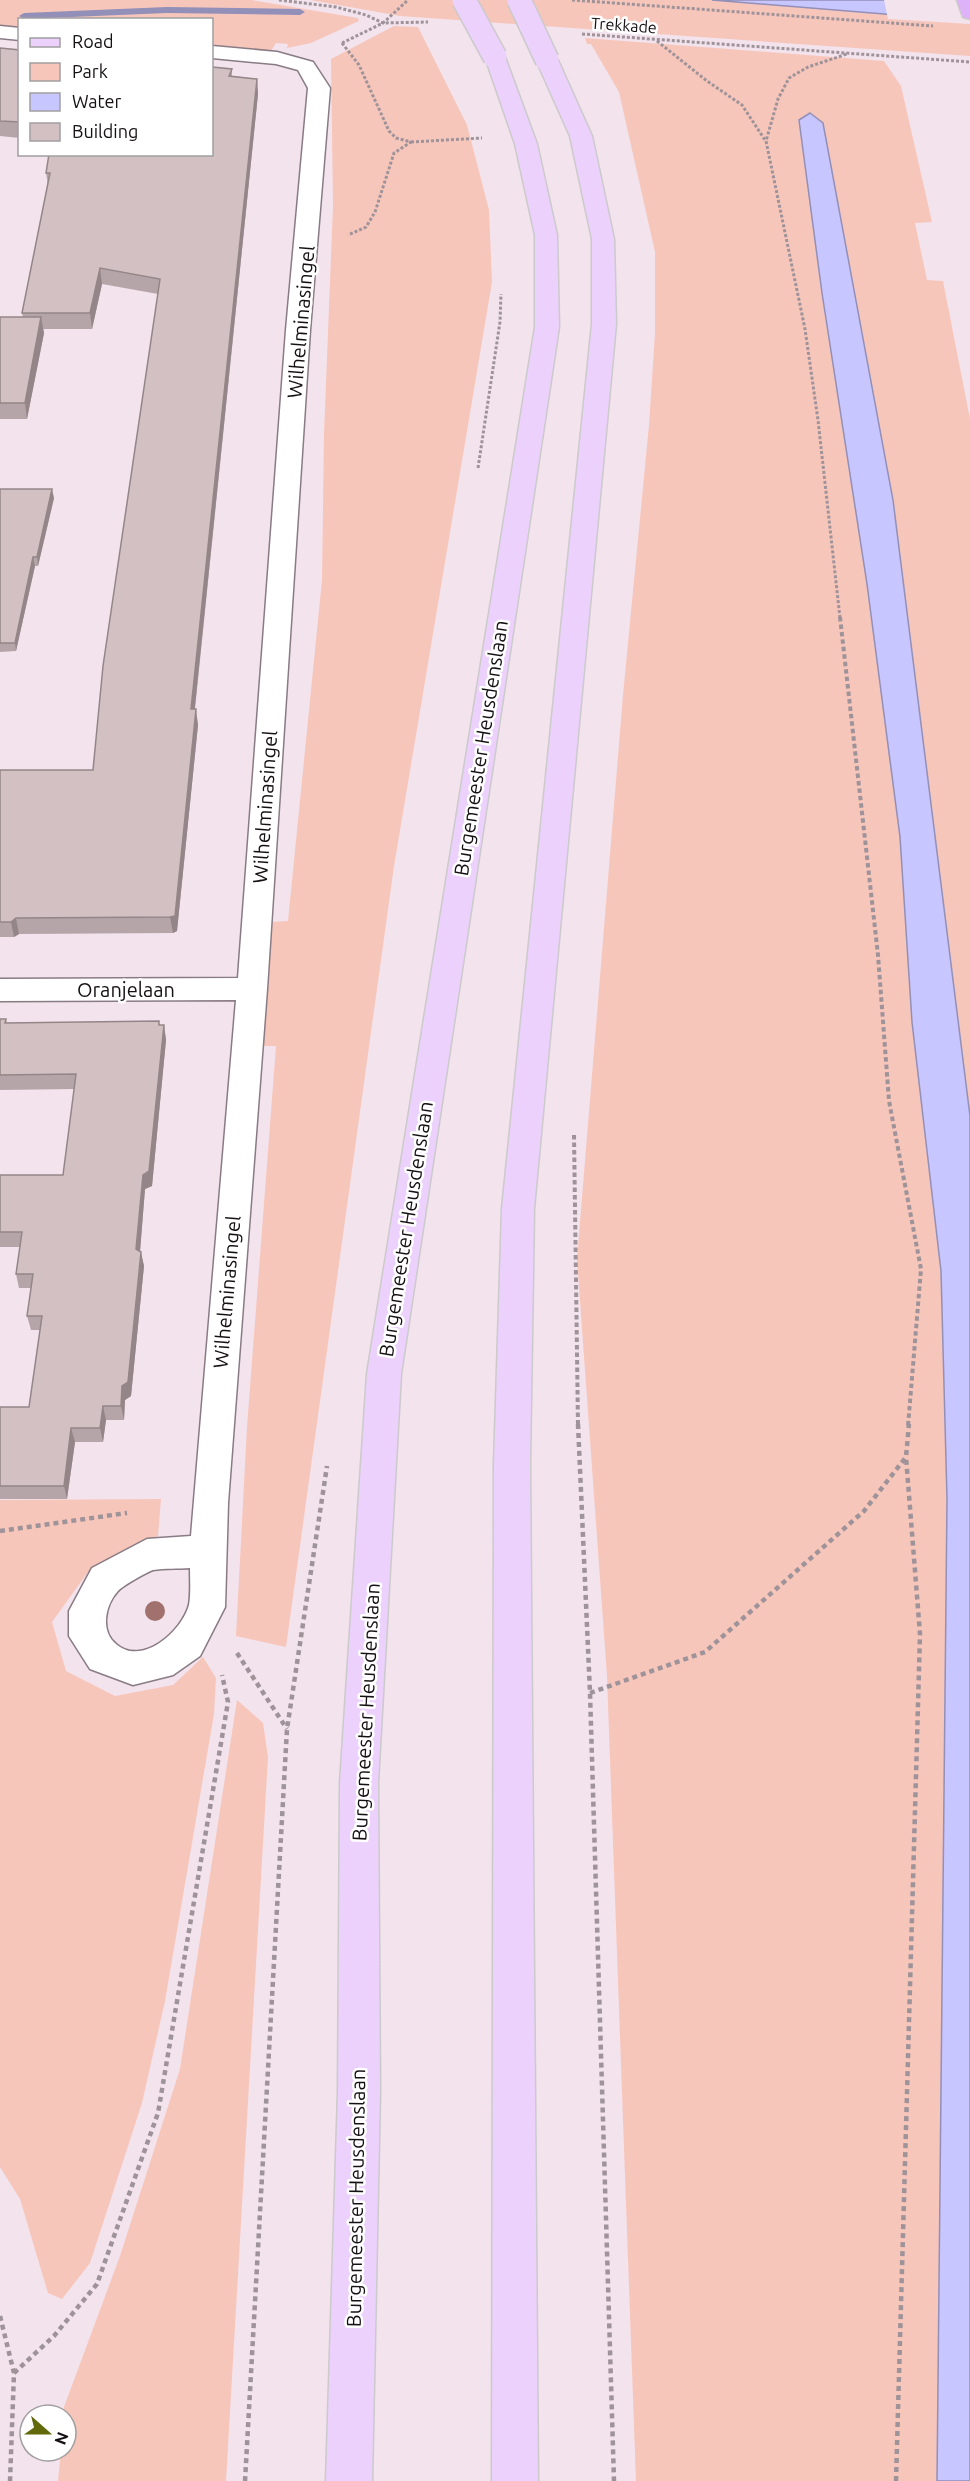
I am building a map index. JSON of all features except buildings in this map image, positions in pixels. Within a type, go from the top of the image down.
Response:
[{"type":"highway","points":[[967,0],[970,13]]},
{"type":"main road","name":"Burgemeester Heusdenslaan","points":[[349,2481],[359,2092],[359,1784],[384,1374],[546,327],[546,235],[526,144],[495,57],[464,0]]},
{"type":"main road","points":[[515,2481],[512,1464],[518,1209],[604,324],[603,239],[581,136],[519,0]]},
{"type":"street","points":[[0,32],[18,34]]},
{"type":"street","name":"Wilhelminasingel","points":[[208,1551],[147,1555],[105,1579],[87,1611],[88,1636],[103,1657],[133,1668],[160,1663],[187,1644],[207,1607],[208,1551],[252,989],[297,342],[319,88],[306,66],[277,58],[213,52]]},
{"type":"street","name":"Oranjelaan","points":[[0,990],[252,989]]},
{"type":"path","points":[[279,0],[336,7],[366,15],[383,23],[428,22]]},
{"type":"path","points":[[408,0],[383,23],[342,43],[359,65],[389,130],[396,138],[411,142],[488,138]]},
{"type":"path","points":[[572,0],[940,26]]},
{"type":"path","name":"Trekkade","points":[[579,34],[970,62]]},
{"type":"path","points":[[656,39],[742,105],[766,141],[807,341],[876,943],[889,1101],[921,1269],[906,1457],[920,1634],[896,2481]]},
{"type":"path","points":[[766,141],[773,112],[789,78],[847,54]]},
{"type":"path","points":[[308,234],[347,235],[366,227],[375,212],[394,153],[411,142]]},
{"type":"path","points":[[574,1130],[576,1388],[590,1693],[614,2481]]},
{"type":"path","points":[[590,1693],[705,1652],[864,1511],[906,1457]]},
{"type":"path","points":[[0,1531],[128,1513]]},
{"type":"path","points":[[207,1607],[287,1729]]},
{"type":"path","points":[[14,2373],[54,2336],[97,2284],[158,2113],[228,1702],[207,1607]]},
{"type":"path","points":[[0,2316],[14,2373],[10,2481]]},
{"type":"green space","points":[[0,0],[251,0],[358,18],[359,21],[311,43],[287,48],[288,44],[276,43],[271,51],[213,46],[213,18],[18,18],[18,28],[0,26]]},
{"type":"green space","points":[[310,0],[712,0],[970,21],[970,56],[400,16]]},
{"type":"green space","points":[[394,26],[418,27],[467,125],[489,210],[492,282],[394,866],[286,1647],[236,1636],[247,1427],[276,1046],[261,1046],[271,922],[288,921],[322,580],[324,434],[333,206],[331,59]]},
{"type":"green space","points":[[585,38],[884,61],[901,86],[932,222],[915,223],[927,280],[943,281],[970,419],[970,1116],[893,500],[823,123],[867,584],[900,837],[912,1022],[941,1271],[947,1499],[937,2481],[636,2481],[607,1676],[577,1259],[623,695],[649,425],[655,333],[655,252],[619,92],[591,44],[587,44]]},
{"type":"green space","points":[[161,1499],[158,1536],[88,1572],[52,1622],[66,1671],[115,1696],[173,1685],[203,1657],[216,1678],[214,1714],[165,2001],[142,2103],[90,2263],[62,2299],[48,2293],[20,2199],[0,2167],[0,1500]]},
{"type":"green space","points":[[237,1700],[263,1723],[268,1757],[226,2481],[58,2481],[60,2463],[78,2463],[78,2403],[65,2403],[120,2256],[180,2069]]},
{"type":"water","points":[[712,0],[970,0],[970,21]]},
{"type":"water","points":[[810,113],[823,123],[893,500],[970,1116],[970,2481],[937,2481],[947,1499],[941,1271],[912,1022],[900,837],[867,584],[822,293],[799,120]]},
{"type":"pier","points":[[884,0],[970,0],[970,24],[888,19]]},
{"type":"waterway","points":[[24,16],[167,10],[300,12]]}]
